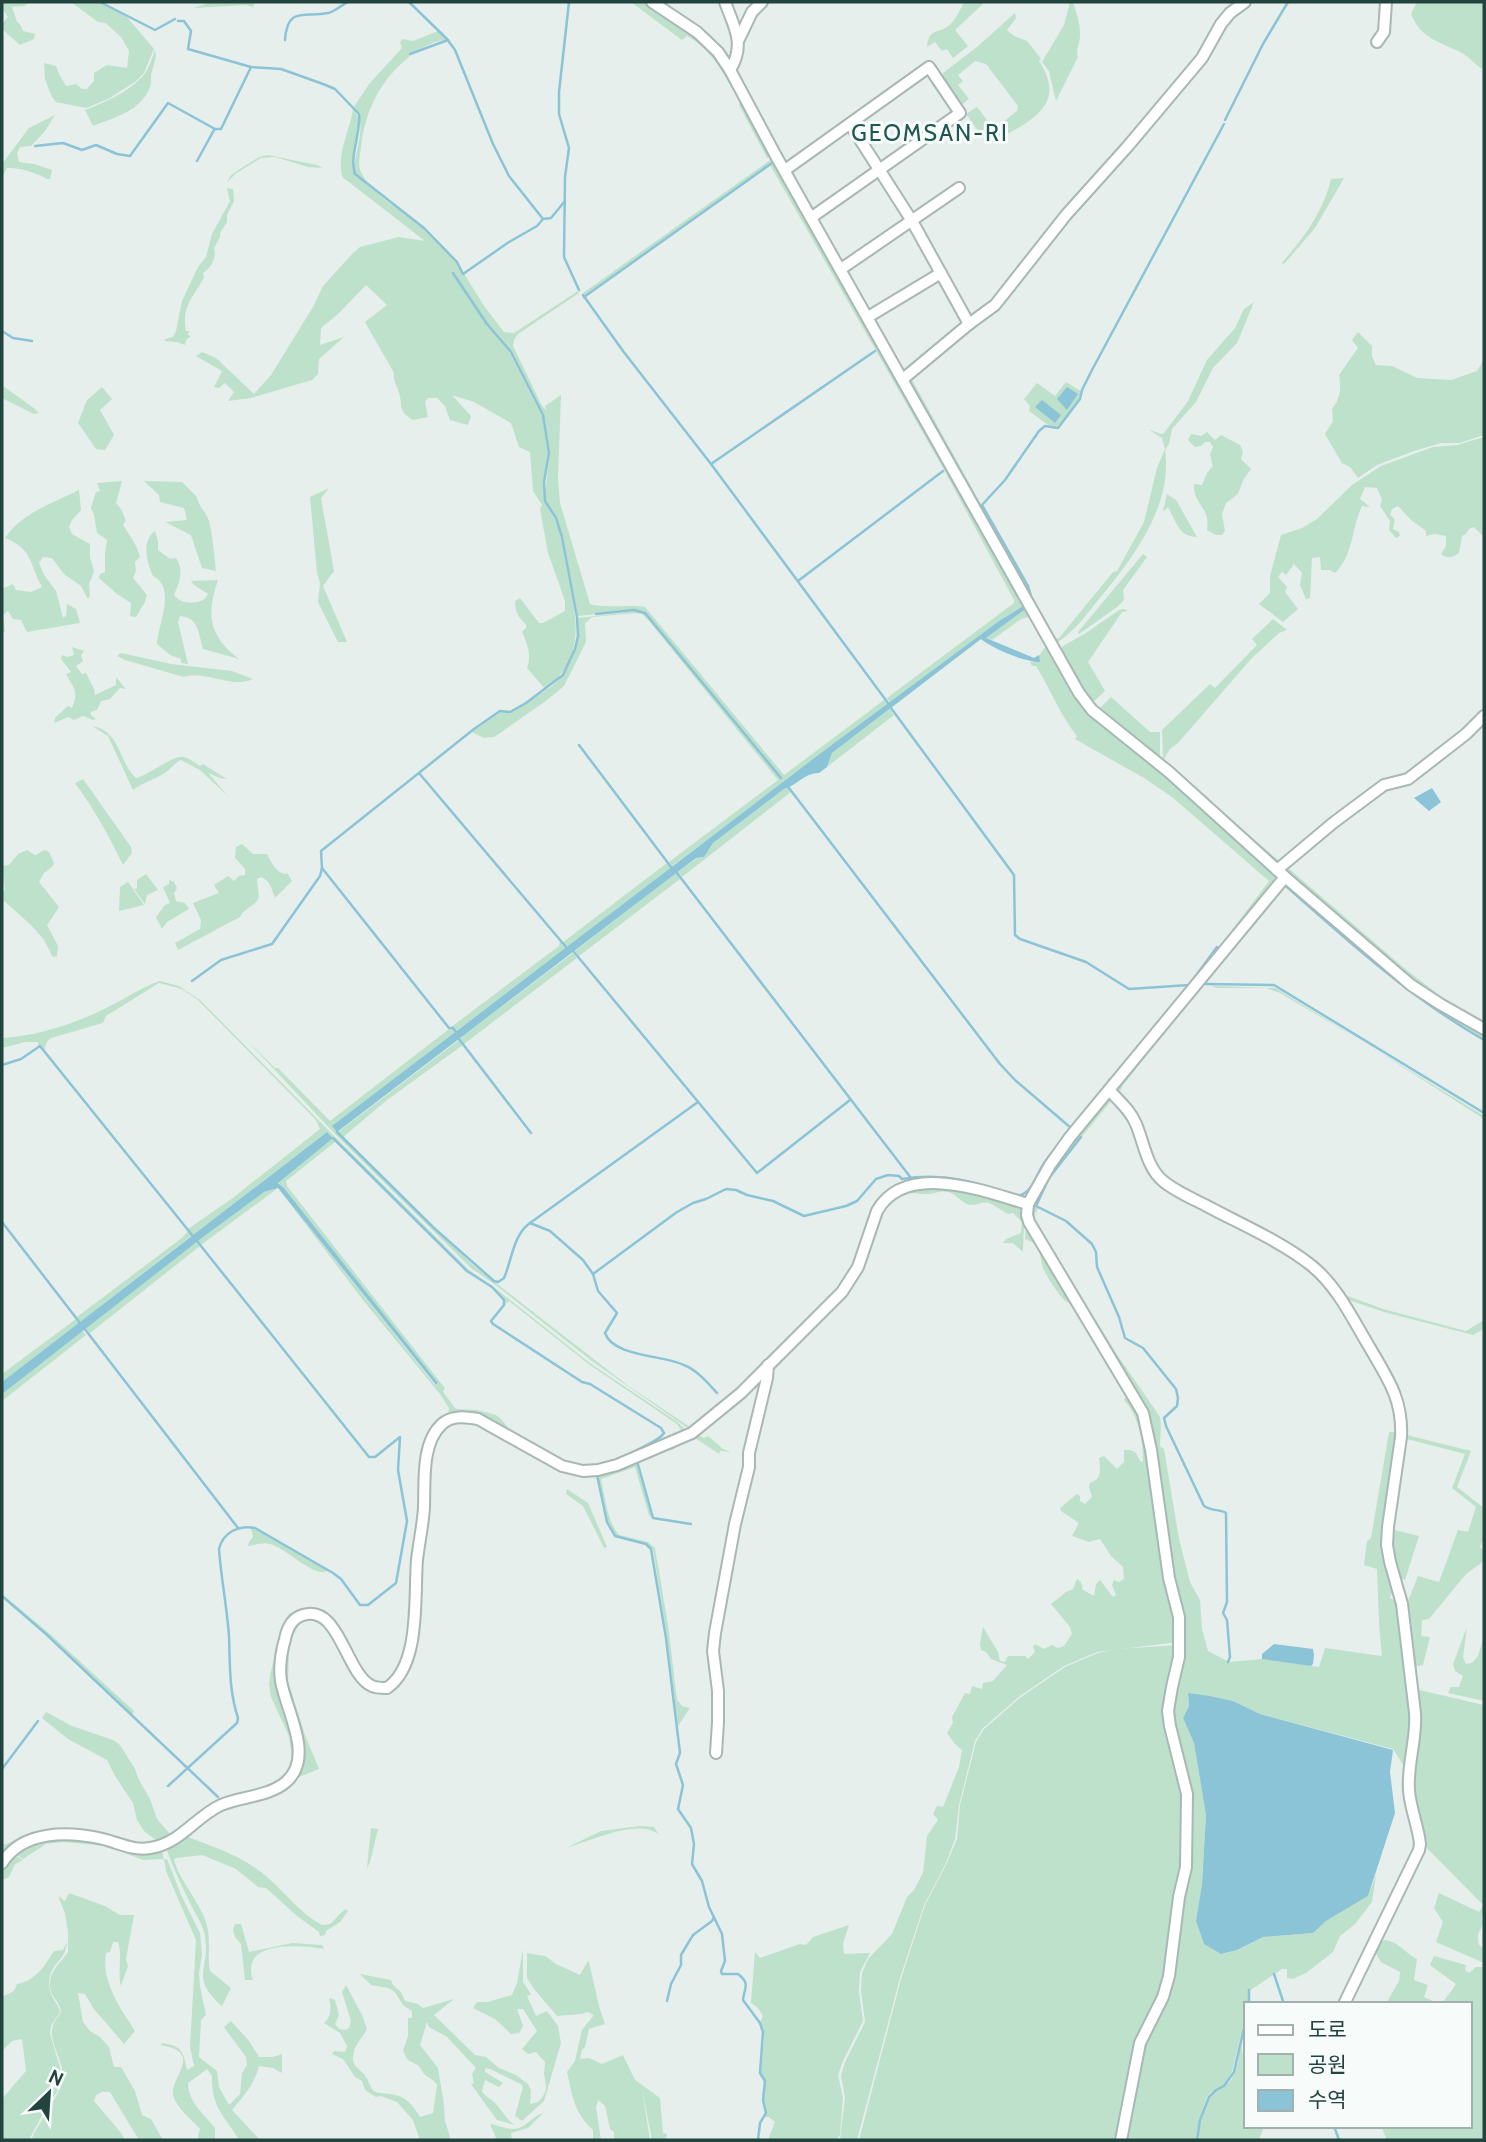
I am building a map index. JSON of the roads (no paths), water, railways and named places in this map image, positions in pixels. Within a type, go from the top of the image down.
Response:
[{"type":"street","points":[[652,2],[713,46],[730,70],[1079,693],[1092,710],[1169,772],[1411,985],[1484,1029]]},
{"type":"street","points":[[725,2],[738,39],[739,51],[730,70]]},
{"type":"street","points":[[738,39],[752,12],[762,2]]},
{"type":"street","points":[[903,379],[995,305],[1066,215],[1202,58],[1230,13],[1245,2]]},
{"type":"street","points":[[1377,42],[1384,32],[1386,2]]},
{"type":"street","points":[[785,170],[929,67],[960,113],[812,217]]},
{"type":"street","points":[[850,124],[912,221],[969,324]]},
{"type":"street","points":[[841,269],[959,188]]},
{"type":"street","points":[[868,317],[941,273]]},
{"type":"street","points":[[1121,2140],[1140,2043],[1163,1997],[1169,1976],[1175,1917],[1186,1867],[1187,1794],[1168,1711],[1179,1657],[1180,1617],[1169,1578],[1143,1413],[1030,1222],[1027,1215],[1028,1204],[1057,1156],[1281,873],[1333,823],[1384,785],[1408,779],[1466,734],[1484,716]]},
{"type":"street","points":[[1110,1091],[1128,1109],[1150,1163],[1161,1180],[1301,1258],[1320,1274],[1346,1308],[1387,1377],[1398,1401],[1401,1437],[1387,1545],[1402,1604],[1415,1713],[1409,1791],[1420,1844],[1345,2002]]},
{"type":"street","points":[[2,1863],[26,1841],[53,1835],[92,1837],[136,1849],[159,1846],[184,1834],[206,1814],[221,1805],[261,1794],[285,1783],[293,1773],[299,1754],[298,1740],[281,1679],[281,1659],[287,1632],[293,1621],[303,1615],[314,1614],[328,1622],[364,1681],[380,1688],[394,1684],[403,1670],[412,1636],[417,1561],[424,1520],[427,1454],[435,1434],[446,1422],[460,1417],[478,1419],[562,1466],[583,1471],[598,1470],[638,1457],[692,1433],[733,1399],[848,1284],[858,1267],[877,1211],[895,1191],[927,1184],[961,1186],[1028,1204]]},
{"type":"street","points":[[716,1753],[718,1691],[713,1664],[715,1633],[768,1365]]},
{"type":"water","points":[[1067,387],[1078,394],[1067,410],[1057,399]]},
{"type":"water","points":[[1042,400],[1061,415],[1055,423],[1035,407]]},
{"type":"water","points":[[1025,605],[1027,608],[986,638],[1034,658],[1039,655],[1040,662],[1009,654],[981,639],[832,753],[827,767],[784,789],[713,843],[704,857],[696,858],[337,1132],[332,1126],[821,753],[999,621]]},
{"type":"water","points":[[1432,788],[1441,802],[1429,811],[1414,798]]},
{"type":"water","points":[[327,1132],[333,1138],[278,1183],[438,1383],[436,1385],[278,1188],[264,1192],[203,1237],[2,1394],[2,1382]]},
{"type":"water","points":[[1274,1644],[1313,1649],[1313,1664],[1311,1666],[1262,1659],[1262,1654]]},
{"type":"water","points":[[1188,1693],[1233,1701],[1260,1714],[1393,1750],[1390,1772],[1395,1813],[1368,1896],[1326,1921],[1313,1933],[1263,1937],[1237,1950],[1221,1954],[1204,1944],[1196,1921],[1202,1884],[1206,1815],[1194,1743],[1183,1718],[1189,1706]]},
{"type":"waterway","points":[[100,2],[155,30],[175,19]]},
{"type":"waterway","points":[[285,40],[289,22],[294,17],[331,12],[348,2]]},
{"type":"waterway","points":[[409,2],[455,50],[493,144],[509,176],[543,219]]},
{"type":"waterway","points":[[569,2],[559,114],[569,148],[565,177],[564,257],[579,290]]},
{"type":"waterway","points":[[1225,120],[1263,44],[1288,2]]},
{"type":"waterway","points":[[178,21],[184,21],[191,31],[188,49],[251,67],[281,69],[335,89],[359,114],[353,160],[355,174],[424,228],[457,262],[463,274],[537,226],[543,219],[551,218],[565,201]]},
{"type":"waterway","points":[[410,54],[448,40]]},
{"type":"waterway","points":[[35,146],[63,143],[82,150],[96,145],[130,156],[168,103],[215,129],[221,129],[251,67]]},
{"type":"waterway","points":[[1031,596],[982,505],[1005,480],[1039,431],[1045,426],[1058,428],[1080,399],[1092,370],[1224,124]]},
{"type":"waterway","points":[[197,161],[214,130]]},
{"type":"waterway","points":[[584,297],[772,163]]},
{"type":"waterway","points":[[192,981],[221,960],[272,944],[320,876],[321,851],[474,729],[500,711],[510,712],[526,703],[563,675],[575,649],[578,636],[577,617],[562,537],[556,518],[545,501],[544,482],[549,453],[543,415],[511,352],[487,324],[453,273]]},
{"type":"waterway","points":[[583,295],[888,703]]},
{"type":"waterway","points":[[2,331],[13,338],[32,341]]},
{"type":"waterway","points":[[711,464],[875,351]]},
{"type":"waterway","points":[[798,581],[943,471]]},
{"type":"waterway","points":[[596,614],[634,610],[645,613],[781,778]]},
{"type":"waterway","points":[[891,708],[1014,875],[1015,935],[1020,939],[1086,962],[1129,989],[1189,985],[1217,947]]},
{"type":"waterway","points":[[579,745],[671,867]]},
{"type":"waterway","points":[[419,773],[566,947]]},
{"type":"waterway","points":[[789,788],[1000,1064],[1070,1129]]},
{"type":"waterway","points":[[322,868],[449,1028],[456,1032]]},
{"type":"waterway","points":[[677,873],[911,1178]]},
{"type":"waterway","points":[[1287,887],[1406,988],[1484,1040]]},
{"type":"waterway","points":[[574,952],[757,1173],[850,1100]]},
{"type":"waterway","points":[[1206,984],[1274,985],[1484,1113]]},
{"type":"waterway","points":[[459,1039],[531,1133]]},
{"type":"waterway","points":[[2,1065],[21,1059],[40,1046],[192,1235]]},
{"type":"waterway","points":[[530,1223],[698,1102]]},
{"type":"waterway","points":[[337,1132],[434,1228],[494,1281],[498,1282],[504,1278],[516,1241],[524,1228],[530,1223],[550,1231],[583,1260],[593,1274],[598,1291],[617,1313],[605,1333],[610,1341],[628,1351],[689,1367],[717,1393]]},
{"type":"waterway","points":[[1081,1137],[1049,1178],[1036,1206],[1066,1221],[1092,1244],[1096,1252],[1097,1267],[1119,1317],[1125,1338],[1143,1348],[1176,1389],[1177,1406],[1164,1418],[1166,1426],[1204,1506],[1226,1513],[1227,1602],[1223,1613],[1227,1620],[1230,1657],[1228,1662]]},
{"type":"waterway","points":[[333,1138],[467,1271],[492,1287],[504,1300],[504,1305],[491,1321],[493,1324],[582,1382],[590,1384],[661,1428],[664,1433],[662,1436],[634,1452]]},
{"type":"waterway","points":[[1018,1196],[1030,1188],[1058,1145]]},
{"type":"waterway","points":[[593,1274],[677,1212],[726,1189],[773,1201],[804,1216],[857,1201],[876,1179],[888,1175],[902,1179],[947,1178],[991,1188]]},
{"type":"waterway","points":[[2,1222],[80,1323]]},
{"type":"waterway","points":[[168,1786],[237,1723],[231,1688],[228,1625],[219,1549],[224,1538],[238,1529],[255,1528],[333,1573],[341,1579],[360,1605],[368,1605],[396,1583],[407,1521],[398,1470],[400,1437],[375,1457],[369,1457],[197,1241]]},
{"type":"waterway","points":[[84,1328],[238,1528]]},
{"type":"waterway","points":[[626,1467],[637,1461],[653,1518],[691,1524]]},
{"type":"waterway","points":[[610,1472],[597,1475],[607,1522],[615,1536],[646,1544],[651,1549],[666,1638],[680,1753],[676,1764],[683,1785],[678,1809],[691,1828],[694,1844],[692,1864],[702,1881],[709,1907],[722,1934],[725,1961],[721,1971],[722,1974],[738,1974],[744,1981],[746,1986],[743,2000],[760,2023],[763,2032],[760,2073],[765,2081],[763,2100],[766,2113],[760,2123],[758,2140]]},
{"type":"waterway","points":[[2,1596],[46,1634],[218,1797]]},
{"type":"waterway","points":[[2,1769],[38,1721]]},
{"type":"waterway","points":[[667,2001],[671,1984],[681,1965],[681,1955],[693,1935],[714,1917]]},
{"type":"waterway","points":[[1274,1974],[1283,2002]]},
{"type":"waterway","points":[[1249,1990],[1249,2002]]},
{"type":"waterway","points":[[1197,2140],[1200,2120],[1209,2097],[1224,2086],[1234,2072],[1244,2028]]},
{"type":"waterway","points":[[1335,2128],[1339,2140]]},
{"type":"district","name":"GEOMSAN-RI","points":[[930,133]]}]
